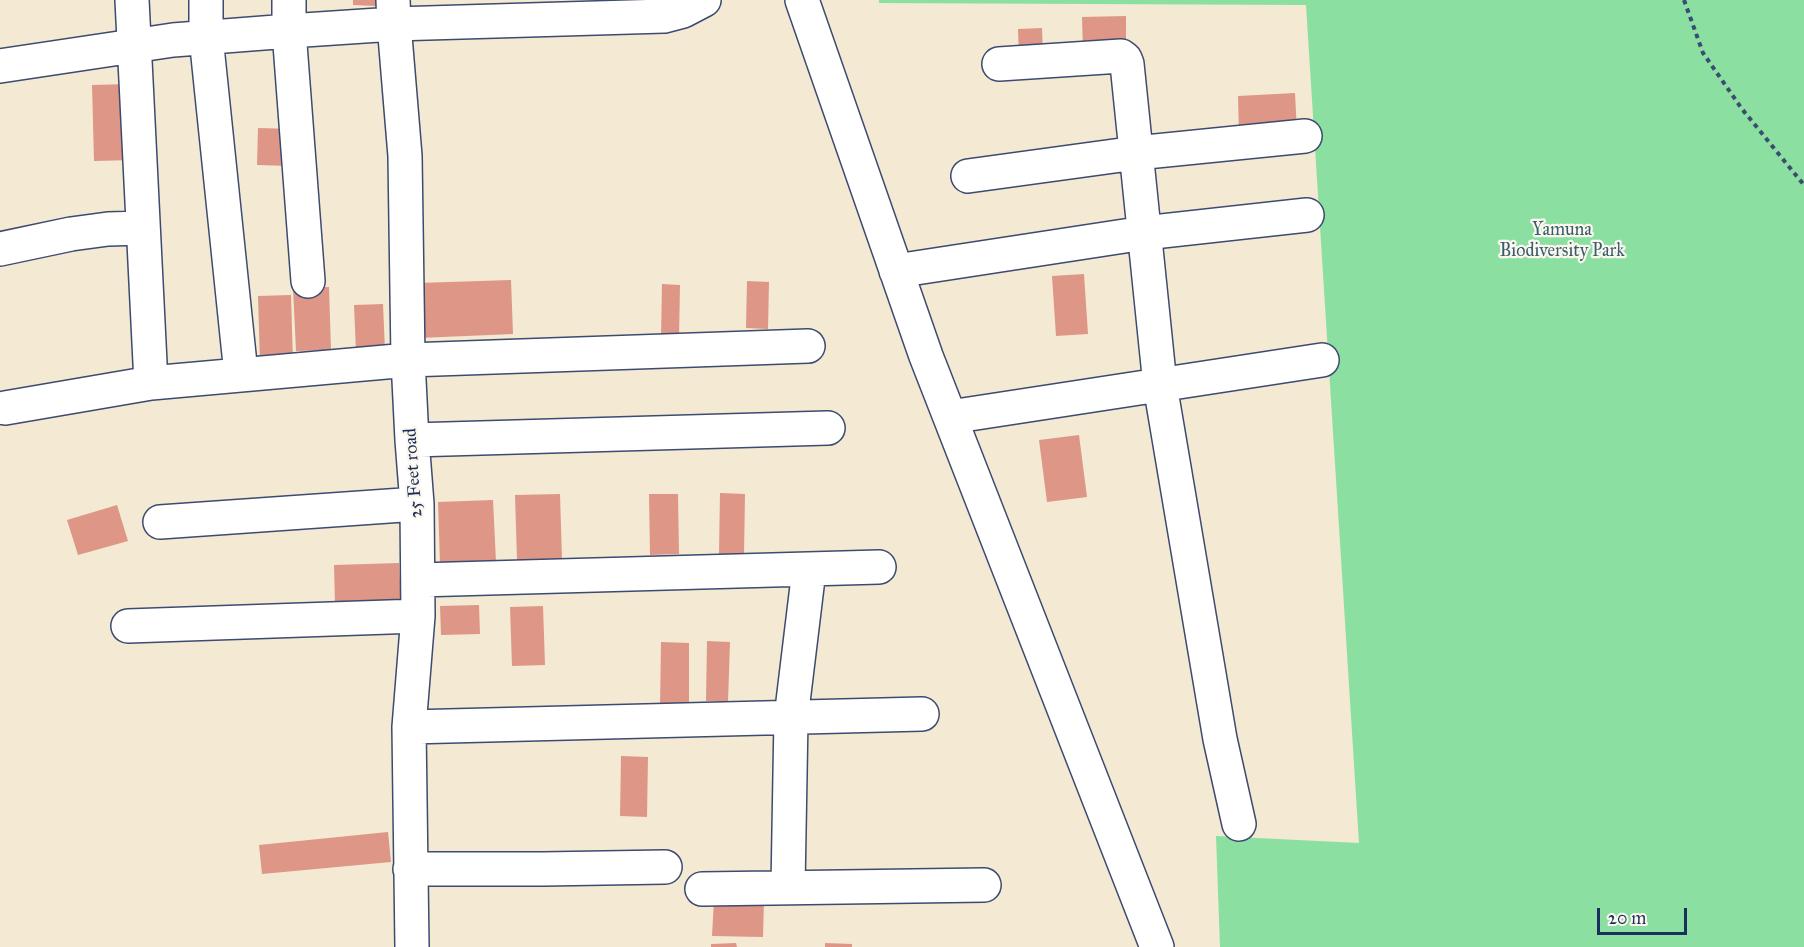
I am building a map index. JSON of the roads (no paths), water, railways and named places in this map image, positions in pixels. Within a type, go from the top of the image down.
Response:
[{"type":"street","points":[[132,0],[151,383]]},
{"type":"street","points":[[206,0],[206,37],[241,374]]},
{"type":"street","points":[[802,0],[926,356],[1157,947]]},
{"type":"street","points":[[0,66],[133,45],[206,37],[289,15],[393,12],[664,16],[694,6]]},
{"type":"street","name":"25 Feet road","points":[[393,12],[405,156],[408,360],[417,504],[418,616],[409,727],[412,947]]},
{"type":"street","points":[[289,15],[308,281]]},
{"type":"street","points":[[999,64],[1116,56],[1125,59],[1127,64],[1160,385],[1218,728],[1239,824]]},
{"type":"street","points":[[968,176],[1136,153],[1305,136]]},
{"type":"street","points":[[896,271],[1144,233],[1307,215]]},
{"type":"street","points":[[0,249],[71,234],[108,229],[143,228]]},
{"type":"street","points":[[6,408],[151,383],[408,360],[808,346]]},
{"type":"street","points":[[950,417],[1322,360]]},
{"type":"street","points":[[412,440],[828,428]]},
{"type":"street","points":[[160,522],[417,504]]},
{"type":"street","points":[[418,580],[879,567]]},
{"type":"street","points":[[788,887],[791,718],[809,570]]},
{"type":"street","points":[[128,626],[418,616]]},
{"type":"street","points":[[409,727],[922,714]]},
{"type":"street","points":[[410,869],[665,867]]},
{"type":"street","points":[[702,889],[984,885]]},
{"type":"park label","name":"Yamuna Biodiversity Park","points":[[1562,241]]}]
